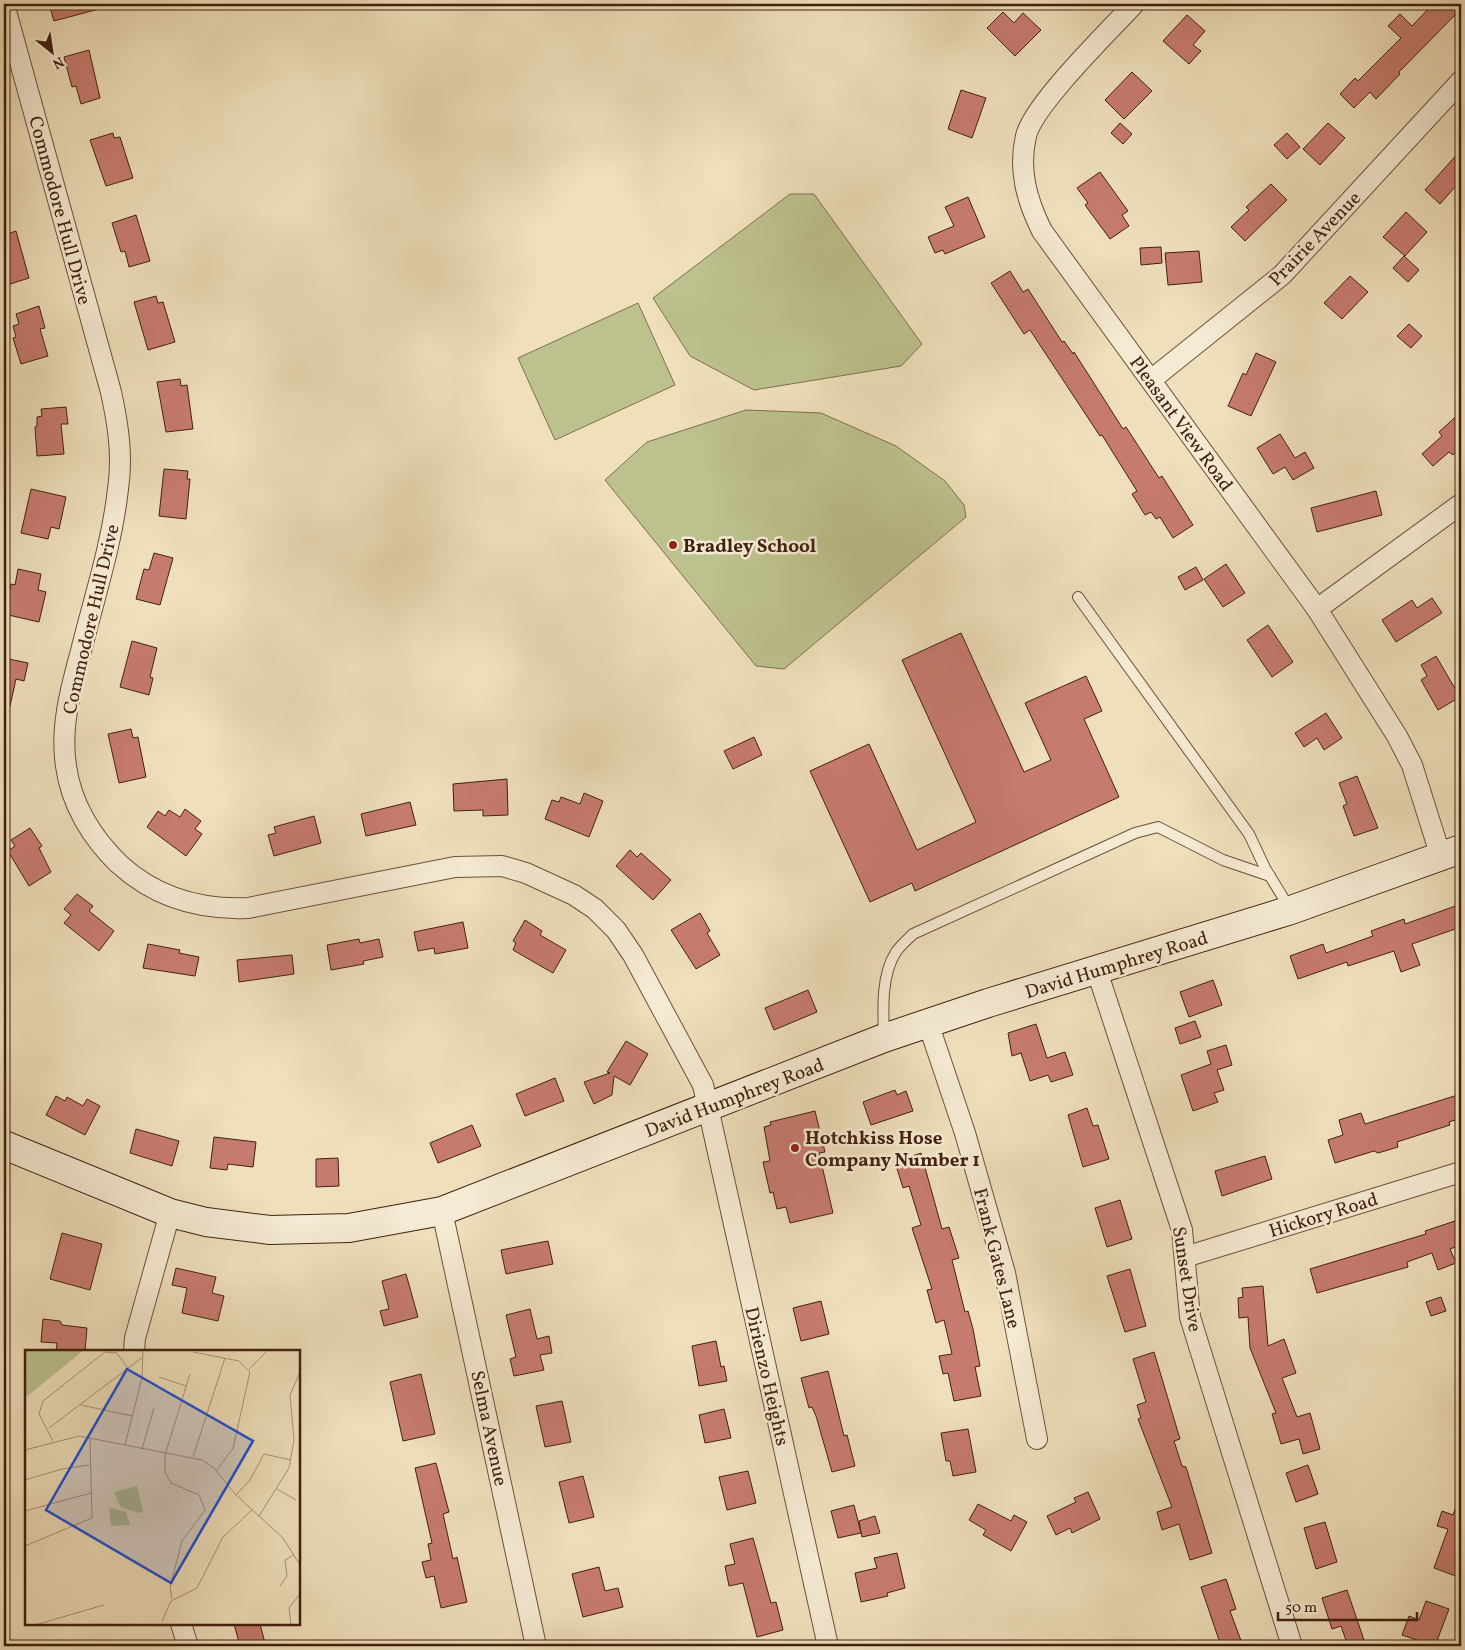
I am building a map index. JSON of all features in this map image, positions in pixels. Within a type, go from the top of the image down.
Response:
[{"type":"street","name":"Commodore Hull Drive","points":[[4,4],[111,392],[120,444],[116,507],[68,702],[65,735],[66,766],[70,786],[77,805],[96,838],[123,867],[151,887],[170,897],[199,906],[222,909],[248,908],[455,867],[502,866],[547,881],[574,895],[594,909],[616,930],[633,955],[703,1085],[707,1107]]},
{"type":"street","name":"Pleasant View Road","points":[[1134,4],[1058,87],[1035,117],[1026,134],[1023,169],[1025,188],[1042,231],[1317,609],[1397,736],[1451,853]]},
{"type":"street","name":"Prairie Avenue","points":[[1151,380],[1282,275],[1461,81]]},
{"type":"street","points":[[1317,609],[1461,504]]},
{"type":"street","name":"David Humphrey Road","points":[[4,1145],[170,1213],[206,1222],[270,1230],[349,1228],[442,1211],[514,1185],[884,1038],[988,1003],[1291,910],[1451,853]]},
{"type":"street","name":"Sunset Drive","points":[[1097,971],[1182,1230],[1190,1317],[1292,1646]]},
{"type":"street","name":"Frank Gates Lane","points":[[928,1023],[965,1133],[1005,1273],[1037,1439]]},
{"type":"street","name":"Dirienzo Heights","points":[[707,1107],[828,1646]]},
{"type":"street","name":"Hickory Road","points":[[1185,1257],[1461,1172]]},
{"type":"street","name":"Selma Avenue","points":[[442,1211],[536,1646]]},
{"type":"street","points":[[134,1350],[135,1338],[170,1213]]},
{"type":"street","points":[[181,1625],[188,1646]]},
{"type":"lane","points":[[1078,598],[1249,834],[1270,876],[1291,910]]},
{"type":"lane","points":[[884,1038],[882,1010],[887,976],[896,952],[912,934],[1135,833],[1158,827],[1223,860],[1270,876]]},
{"type":"green space","points":[[790,194],[814,194],[922,344],[901,366],[754,390],[690,356],[653,298]]},
{"type":"green space","points":[[638,303],[675,385],[555,440],[518,358]]},
{"type":"green space","points":[[746,410],[821,413],[896,446],[945,481],[964,505],[966,517],[784,669],[756,666],[605,480],[647,442]]},
{"type":"building","points":[[49,4],[98,4],[99,9],[54,21]]},
{"type":"building","points":[[1433,4],[1449,4],[1458,12],[1399,72],[1400,74],[1376,99],[1370,92],[1354,108],[1340,94],[1355,78],[1358,81],[1401,38],[1388,26],[1400,14],[1412,26]]},
{"type":"building","points":[[1003,12],[1014,23],[1023,13],[1041,30],[1015,56],[987,28]]},
{"type":"building","points":[[1187,15],[1205,31],[1193,45],[1201,51],[1189,64],[1163,41]]},
{"type":"building","points":[[89,50],[100,98],[81,104],[76,86],[72,87],[64,57]]},
{"type":"building","points":[[1132,72],[1152,91],[1124,119],[1105,100]]},
{"type":"building","points":[[961,90],[986,98],[972,138],[948,129]]},
{"type":"building","points":[[1120,123],[1132,134],[1123,144],[1111,133]]},
{"type":"building","points":[[1328,123],[1345,138],[1320,165],[1303,149]]},
{"type":"building","points":[[113,133],[114,138],[120,137],[133,178],[106,186],[90,140]]},
{"type":"building","points":[[1287,133],[1300,147],[1287,159],[1274,145]]},
{"type":"building","points":[[1461,150],[1461,193],[1455,187],[1440,204],[1425,190]]},
{"type":"building","points":[[1100,172],[1128,211],[1122,215],[1129,226],[1110,239],[1085,205],[1088,203],[1077,188]]},
{"type":"building","points":[[1271,184],[1287,200],[1245,241],[1231,227],[1249,210],[1246,207]]},
{"type":"building","points":[[968,197],[985,237],[945,254],[943,250],[935,253],[928,237],[954,226],[945,207]]},
{"type":"building","points":[[1406,212],[1427,232],[1405,256],[1383,237]]},
{"type":"building","points":[[136,215],[150,261],[129,267],[125,251],[121,252],[112,223]]},
{"type":"building","points":[[16,231],[29,278],[4,286],[4,235]]},
{"type":"building","points":[[1161,247],[1162,263],[1141,265],[1140,248]]},
{"type":"building","points":[[1199,251],[1202,282],[1168,285],[1165,253]]},
{"type":"building","points":[[1404,256],[1419,270],[1408,282],[1393,268]]},
{"type":"building","points":[[1010,271],[1023,292],[1028,289],[1062,342],[1064,341],[1073,354],[1074,352],[1123,429],[1126,427],[1159,478],[1162,476],[1193,525],[1173,538],[1160,517],[1156,519],[1151,512],[1145,515],[1132,494],[1137,491],[1102,435],[1100,436],[1030,330],[1024,334],[991,283]]},
{"type":"building","points":[[1350,276],[1368,292],[1342,319],[1324,303]]},
{"type":"building","points":[[156,296],[158,303],[163,302],[175,342],[148,350],[134,302]]},
{"type":"building","points":[[39,306],[45,328],[40,329],[48,356],[21,364],[13,338],[16,337],[13,326],[19,324],[16,314]]},
{"type":"building","points":[[1409,324],[1422,336],[1411,348],[1397,336]]},
{"type":"building","points":[[1256,353],[1276,362],[1251,416],[1228,406],[1243,373],[1246,375]]},
{"type":"building","points":[[180,379],[181,386],[187,385],[193,429],[166,432],[157,382]]},
{"type":"building","points":[[66,407],[68,424],[61,424],[64,454],[37,456],[35,427],[37,426],[37,417],[42,416],[41,409]]},
{"type":"building","points":[[1461,412],[1461,447],[1453,455],[1449,452],[1433,466],[1422,454],[1442,436],[1439,432]]},
{"type":"building","points":[[1280,434],[1295,458],[1305,452],[1314,468],[1293,480],[1285,467],[1273,474],[1257,448]]},
{"type":"building","points":[[164,469],[188,471],[187,479],[190,479],[186,519],[159,516]]},
{"type":"building","points":[[31,489],[66,497],[59,529],[51,527],[48,539],[21,533]]},
{"type":"building","points":[[1376,491],[1382,515],[1317,532],[1311,508]]},
{"type":"building","points":[[154,553],[173,558],[160,605],[136,599],[144,569],[149,570]]},
{"type":"building","points":[[1226,564],[1245,593],[1223,607],[1204,579]]},
{"type":"building","points":[[1196,567],[1203,580],[1185,590],[1178,577]]},
{"type":"building","points":[[18,569],[41,574],[38,590],[46,592],[39,622],[4,614],[11,584],[15,585]]},
{"type":"building","points":[[1432,598],[1442,613],[1396,642],[1382,620],[1412,600],[1417,608]]},
{"type":"building","points":[[1268,625],[1293,662],[1272,677],[1247,640]]},
{"type":"building","points":[[961,633],[1024,772],[1051,760],[1025,703],[1086,676],[1102,711],[1084,719],[1119,797],[915,891],[912,883],[870,902],[810,771],[869,744],[917,850],[976,822],[902,660]]},
{"type":"building","points":[[132,641],[157,648],[150,677],[153,678],[149,695],[120,687]]},
{"type":"building","points":[[1436,656],[1460,697],[1438,710],[1421,680],[1427,676],[1421,665]]},
{"type":"building","points":[[4,658],[28,663],[24,681],[16,679],[10,706],[4,706]]},
{"type":"building","points":[[1326,713],[1342,738],[1324,750],[1317,738],[1304,747],[1295,733]]},
{"type":"building","points":[[131,729],[133,738],[138,737],[146,777],[119,783],[108,734]]},
{"type":"building","points":[[754,737],[762,755],[733,769],[724,751]]},
{"type":"building","points":[[1357,776],[1378,828],[1354,836],[1343,806],[1347,804],[1339,783]]},
{"type":"building","points":[[507,779],[508,815],[483,816],[483,810],[454,811],[453,784]]},
{"type":"building","points":[[584,793],[603,801],[589,837],[545,819],[552,800],[559,802],[561,797],[580,804]]},
{"type":"building","points":[[410,802],[416,825],[366,836],[361,814]]},
{"type":"building","points":[[185,809],[201,821],[195,829],[202,834],[186,856],[147,827],[158,811],[165,816],[169,810],[180,817]]},
{"type":"building","points":[[314,816],[321,843],[274,856],[268,835],[276,833],[274,827]]},
{"type":"building","points":[[30,828],[42,846],[39,848],[51,872],[29,886],[8,851],[15,846],[11,840]]},
{"type":"building","points":[[630,850],[637,857],[641,853],[671,880],[653,900],[616,866]]},
{"type":"building","points":[[77,894],[93,906],[89,911],[114,931],[99,951],[64,923],[71,915],[64,909]]},
{"type":"building","points":[[1461,904],[1461,927],[1412,944],[1420,965],[1401,972],[1394,951],[1348,966],[1347,962],[1298,979],[1290,956],[1323,944],[1326,953],[1373,936],[1371,931],[1404,919],[1405,924]]},
{"type":"building","points":[[700,913],[710,931],[707,933],[720,955],[696,969],[671,930]]},
{"type":"building","points":[[525,920],[542,931],[540,935],[566,950],[553,973],[513,950],[516,943],[513,941]]},
{"type":"building","points":[[463,922],[468,948],[435,954],[434,948],[418,951],[414,932]]},
{"type":"building","points":[[359,939],[360,943],[379,939],[383,957],[363,961],[364,964],[331,970],[327,945]]},
{"type":"building","points":[[148,944],[180,950],[179,953],[199,957],[195,976],[143,968]]},
{"type":"building","points":[[292,955],[294,974],[239,982],[237,960]]},
{"type":"building","points":[[1213,980],[1222,1005],[1189,1017],[1180,992]]},
{"type":"building","points":[[808,990],[817,1012],[774,1030],[765,1008]]},
{"type":"building","points":[[1195,1021],[1201,1037],[1180,1044],[1175,1028]]},
{"type":"building","points":[[1036,1024],[1047,1058],[1065,1052],[1073,1075],[1051,1082],[1048,1075],[1030,1081],[1021,1053],[1012,1056],[1008,1033]]},
{"type":"building","points":[[626,1041],[648,1054],[630,1085],[614,1076],[612,1095],[594,1104],[584,1082],[610,1073],[607,1072]]},
{"type":"building","points":[[1226,1045],[1232,1065],[1217,1070],[1224,1090],[1214,1093],[1218,1102],[1193,1111],[1181,1075],[1211,1064],[1207,1051]]},
{"type":"building","points":[[555,1078],[564,1101],[525,1116],[516,1094]]},
{"type":"building","points":[[895,1090],[897,1095],[906,1091],[913,1111],[871,1125],[863,1102]]},
{"type":"building","points":[[1461,1094],[1461,1118],[1449,1122],[1450,1125],[1397,1142],[1398,1147],[1378,1153],[1374,1151],[1335,1163],[1328,1140],[1343,1135],[1339,1120],[1361,1113],[1365,1124]]},
{"type":"building","points":[[56,1096],[65,1101],[67,1097],[83,1106],[87,1099],[100,1106],[85,1135],[46,1115]]},
{"type":"building","points":[[1087,1108],[1093,1126],[1098,1125],[1109,1159],[1083,1167],[1068,1115]]},
{"type":"building","points":[[815,1111],[825,1152],[819,1153],[833,1213],[790,1223],[786,1207],[777,1209],[773,1192],[770,1193],[763,1162],[770,1161],[764,1127],[771,1125],[770,1122]]},
{"type":"building","points":[[472,1125],[481,1146],[438,1163],[430,1143]]},
{"type":"building","points":[[136,1129],[179,1141],[172,1166],[130,1153]]},
{"type":"building","points":[[214,1137],[256,1142],[253,1167],[228,1164],[227,1170],[210,1168]]},
{"type":"building","points":[[921,1153],[942,1229],[949,1227],[959,1258],[952,1260],[965,1312],[968,1311],[973,1329],[980,1366],[975,1367],[981,1396],[954,1401],[948,1373],[943,1374],[939,1356],[952,1354],[944,1320],[936,1323],[927,1290],[932,1289],[912,1228],[921,1225],[909,1186],[903,1188],[895,1162]]},
{"type":"building","points":[[1265,1156],[1272,1179],[1222,1196],[1215,1171]]},
{"type":"building","points":[[338,1158],[339,1186],[316,1187],[316,1159]]},
{"type":"building","points":[[1120,1200],[1132,1239],[1107,1247],[1095,1208]]},
{"type":"building","points":[[1458,1220],[1461,1230],[1461,1245],[1450,1249],[1456,1263],[1438,1270],[1432,1253],[1407,1262],[1408,1267],[1317,1293],[1310,1269],[1426,1234],[1425,1231]]},
{"type":"building","points":[[62,1233],[102,1244],[90,1290],[50,1279]]},
{"type":"building","points":[[548,1241],[553,1264],[506,1274],[501,1250]]},
{"type":"building","points":[[176,1268],[216,1277],[212,1293],[224,1296],[218,1321],[182,1313],[187,1288],[172,1285]]},
{"type":"building","points":[[1130,1269],[1146,1326],[1125,1332],[1107,1276]]},
{"type":"building","points":[[406,1274],[418,1317],[384,1326],[380,1311],[389,1309],[382,1281]]},
{"type":"building","points":[[1263,1286],[1268,1346],[1284,1339],[1296,1373],[1282,1378],[1297,1417],[1310,1413],[1320,1449],[1303,1454],[1299,1439],[1281,1444],[1272,1414],[1276,1413],[1250,1348],[1248,1317],[1239,1318],[1238,1298],[1243,1297],[1242,1288]]},
{"type":"building","points":[[1441,1297],[1446,1311],[1431,1316],[1426,1302]]},
{"type":"building","points":[[821,1301],[829,1334],[801,1341],[793,1308]]},
{"type":"building","points":[[530,1309],[537,1339],[549,1336],[552,1353],[540,1355],[544,1370],[514,1376],[510,1359],[516,1357],[506,1315]]},
{"type":"building","points":[[43,1319],[60,1321],[62,1325],[87,1328],[85,1350],[56,1350],[57,1343],[41,1342]]},
{"type":"building","points":[[716,1341],[721,1367],[724,1366],[727,1381],[699,1386],[692,1346]]},
{"type":"building","points":[[1154,1352],[1180,1439],[1174,1441],[1182,1466],[1186,1467],[1212,1553],[1190,1560],[1179,1524],[1162,1530],[1157,1512],[1172,1507],[1138,1419],[1141,1418],[1137,1405],[1146,1402],[1133,1359]]},
{"type":"building","points":[[828,1371],[844,1436],[847,1435],[855,1466],[832,1472],[816,1416],[812,1407],[809,1408],[801,1378]]},
{"type":"building","points":[[421,1374],[435,1434],[403,1441],[390,1382]]},
{"type":"building","points":[[562,1401],[571,1442],[545,1447],[536,1406]]},
{"type":"building","points":[[724,1409],[731,1438],[705,1443],[699,1415]]},
{"type":"building","points":[[968,1429],[976,1472],[953,1476],[950,1461],[946,1461],[941,1433]]},
{"type":"building","points":[[436,1463],[449,1512],[443,1514],[453,1559],[457,1557],[467,1602],[441,1608],[434,1576],[426,1578],[422,1562],[431,1560],[428,1544],[432,1543],[415,1468]]},
{"type":"building","points":[[1308,1465],[1318,1494],[1296,1502],[1286,1473]]},
{"type":"building","points":[[748,1471],[756,1503],[727,1510],[719,1477]]},
{"type":"building","points":[[583,1476],[594,1517],[569,1523],[559,1482]]},
{"type":"building","points":[[1088,1492],[1100,1519],[1072,1533],[1070,1528],[1056,1535],[1047,1516],[1076,1502],[1074,1498]]},
{"type":"building","points":[[1459,1498],[1461,1498],[1461,1578],[1434,1568],[1448,1529],[1437,1526],[1442,1511],[1453,1515]]},
{"type":"building","points":[[978,1504],[1011,1521],[1014,1515],[1027,1522],[1011,1551],[983,1535],[986,1530],[969,1520]]},
{"type":"building","points":[[854,1505],[861,1533],[838,1538],[831,1511]]},
{"type":"building","points":[[875,1516],[880,1533],[862,1537],[859,1521]]},
{"type":"building","points":[[1325,1522],[1337,1562],[1316,1569],[1304,1528]]},
{"type":"building","points":[[753,1538],[771,1603],[776,1602],[783,1630],[757,1637],[743,1583],[729,1586],[725,1566],[735,1564],[730,1544]]},
{"type":"building","points":[[897,1553],[905,1588],[887,1593],[888,1596],[861,1602],[855,1573],[877,1568],[874,1558]]},
{"type":"building","points":[[599,1567],[605,1591],[618,1588],[623,1607],[583,1617],[572,1574]]},
{"type":"building","points":[[1226,1579],[1236,1609],[1230,1611],[1243,1646],[1221,1646],[1201,1587]]},
{"type":"building","points":[[1347,1590],[1366,1646],[1348,1646],[1341,1626],[1332,1629],[1322,1598]]},
{"type":"building","points":[[1426,1601],[1449,1609],[1435,1646],[1402,1635],[1409,1616],[1419,1620]]},
{"type":"building","points":[[234,1625],[260,1625],[265,1643],[240,1646]]},
{"type":"place","name":"Bradley School","points":[[673,545]]},
{"type":"place","name":"Hotchkiss Hose Company Number 1","points":[[795,1148]]}]
